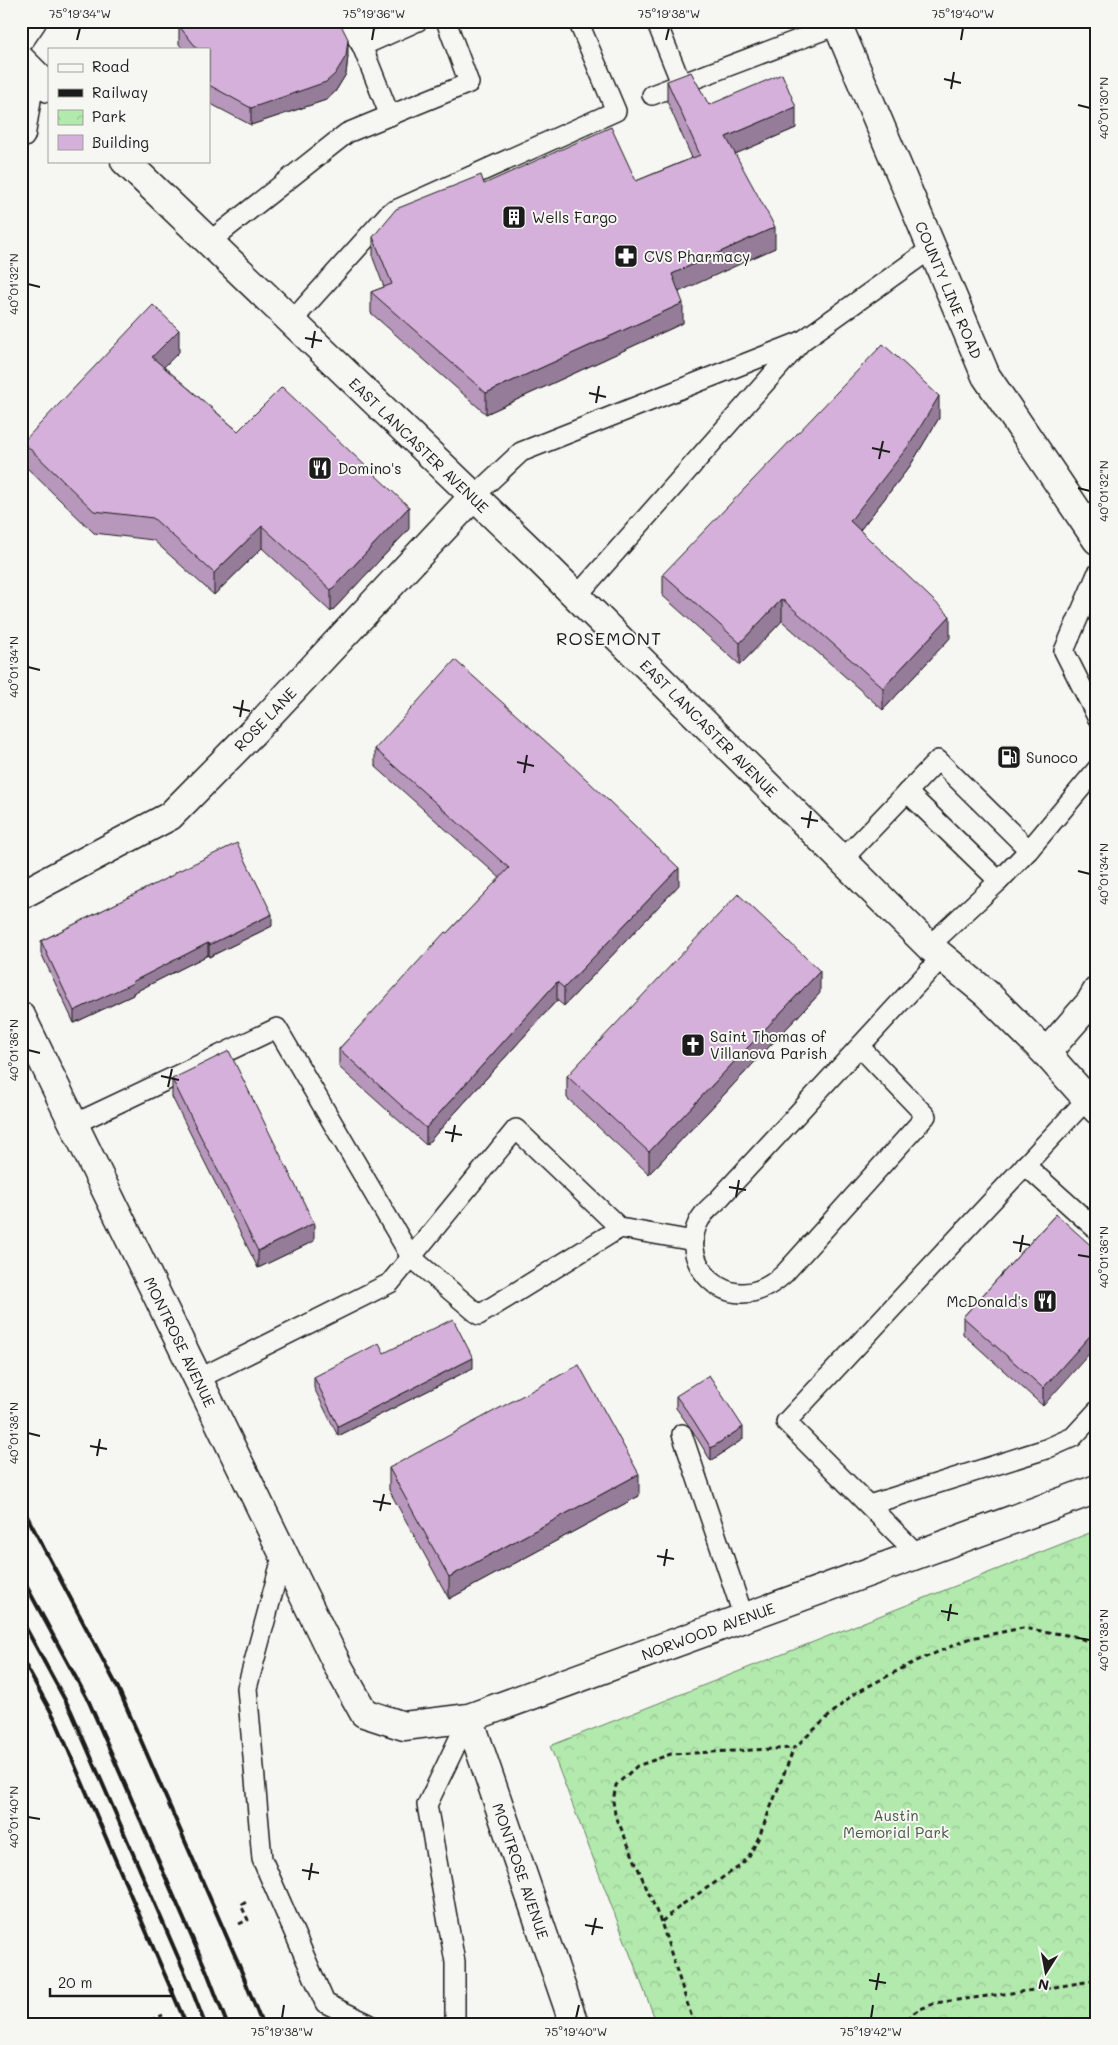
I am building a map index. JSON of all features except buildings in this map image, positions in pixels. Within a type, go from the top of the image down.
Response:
[{"type":"main road","points":[[21,37],[32,21]]},
{"type":"main road","name":"COUNTY LINE ROAD","points":[[837,23],[986,376],[1097,540]]},
{"type":"main road","points":[[21,60],[48,87]]},
{"type":"main road","points":[[21,80],[27,97],[21,134]]},
{"type":"main road","name":"EAST LANCASTER AVENUE","points":[[125,162],[576,596],[936,951],[986,994],[1046,1053],[1092,1104]]},
{"type":"main road","name":"ROSE LANE","points":[[21,895],[170,816],[253,732],[473,497]]},
{"type":"main road","points":[[1046,1053],[1090,1003],[1097,991]]},
{"type":"main road","name":"MONTROSE AVENUE","points":[[21,1016],[339,1668]]},
{"type":"main road","name":"NORWOOD AVENUE","points":[[339,1668],[364,1713],[404,1726],[469,1718],[1097,1489]]},
{"type":"main road","name":"MONTROSE AVENUE","points":[[469,1718],[574,2024]]},
{"type":"lane","points":[[346,21],[362,46],[390,116]]},
{"type":"lane","points":[[362,46],[364,21]]},
{"type":"lane","points":[[362,46],[418,21]]},
{"type":"lane","points":[[209,242],[347,133],[470,84],[446,21]]},
{"type":"lane","points":[[291,322],[389,213],[616,111],[578,21]]},
{"type":"lane","points":[[656,21],[681,83]]},
{"type":"lane","points":[[652,95],[837,23]]},
{"type":"lane","points":[[576,596],[802,341],[932,248]]},
{"type":"lane","points":[[473,497],[521,452],[802,341]]},
{"type":"lane","points":[[1097,574],[1064,651],[1097,717]]},
{"type":"lane","points":[[842,860],[938,760],[1029,850]]},
{"type":"lane","points":[[860,1047],[926,1116],[784,1274],[772,1284],[758,1291],[742,1294],[726,1290],[712,1282],[702,1270],[695,1257],[696,1225],[704,1212],[717,1201],[860,1047],[936,951],[1029,850],[1097,769]]},
{"type":"lane","points":[[907,792],[999,882]]},
{"type":"lane","points":[[74,1124],[277,1028],[411,1257],[479,1315],[620,1228]]},
{"type":"lane","points":[[918,1555],[786,1422],[1025,1165],[1092,1104]]},
{"type":"lane","points":[[198,1379],[390,1283],[516,1129],[620,1228],[694,1241]]},
{"type":"lane","points":[[1025,1165],[1097,1230]]},
{"type":"lane","points":[[868,1505],[1046,1449],[1073,1437],[1097,1410]]},
{"type":"lane","points":[[682,1434],[744,1618]]},
{"type":"lane","points":[[283,1554],[247,1688],[262,1859],[325,2003],[369,2024]]},
{"type":"lane","points":[[455,2024],[455,1962],[427,1805],[469,1718]]},
{"type":"path","points":[[661,1922],[683,1904],[740,1866],[749,1856],[760,1837],[794,1748],[852,1695],[914,1662],[971,1638],[1023,1628],[1073,1636],[1097,1644]]},
{"type":"path","points":[[694,2024],[661,1922],[614,1814],[613,1801],[616,1785],[637,1766],[671,1754],[794,1748]]},
{"type":"path","points":[[239,1924],[248,1920],[240,1905]]},
{"type":"path","points":[[899,2024],[918,2010],[935,2003],[1097,1980]]},
{"type":"path","points":[[143,2024],[163,2016]]},
{"type":"green space","name":"Austin Memorial Park","points":[[1097,1530],[1097,2024],[657,2024],[550,1746]]},
{"type":"railway","points":[[21,1505],[118,1688],[237,1960],[262,2024]]},
{"type":"railway","points":[[21,1576],[89,1702],[207,1972],[227,2024]]},
{"type":"railway","points":[[21,1619],[71,1711],[188,1980],[205,2024]]},
{"type":"railway","points":[[21,1657],[55,1719],[186,2024]]},
{"type":"place","name":"Wells Fargo","points":[[514,217]]},
{"type":"place","name":"CVS Pharmacy","points":[[626,256]]},
{"type":"place","name":"Domino's","points":[[320,468]]},
{"type":"place","name":"Sunoco","points":[[1009,757]]},
{"type":"place","name":"Saint Thomas of Villanova Parish","points":[[693,1045]]},
{"type":"place","name":"McDonald's","points":[[1045,1301]]},
{"type":"district","name":"ROSEMONT","points":[[609,638]]}]
